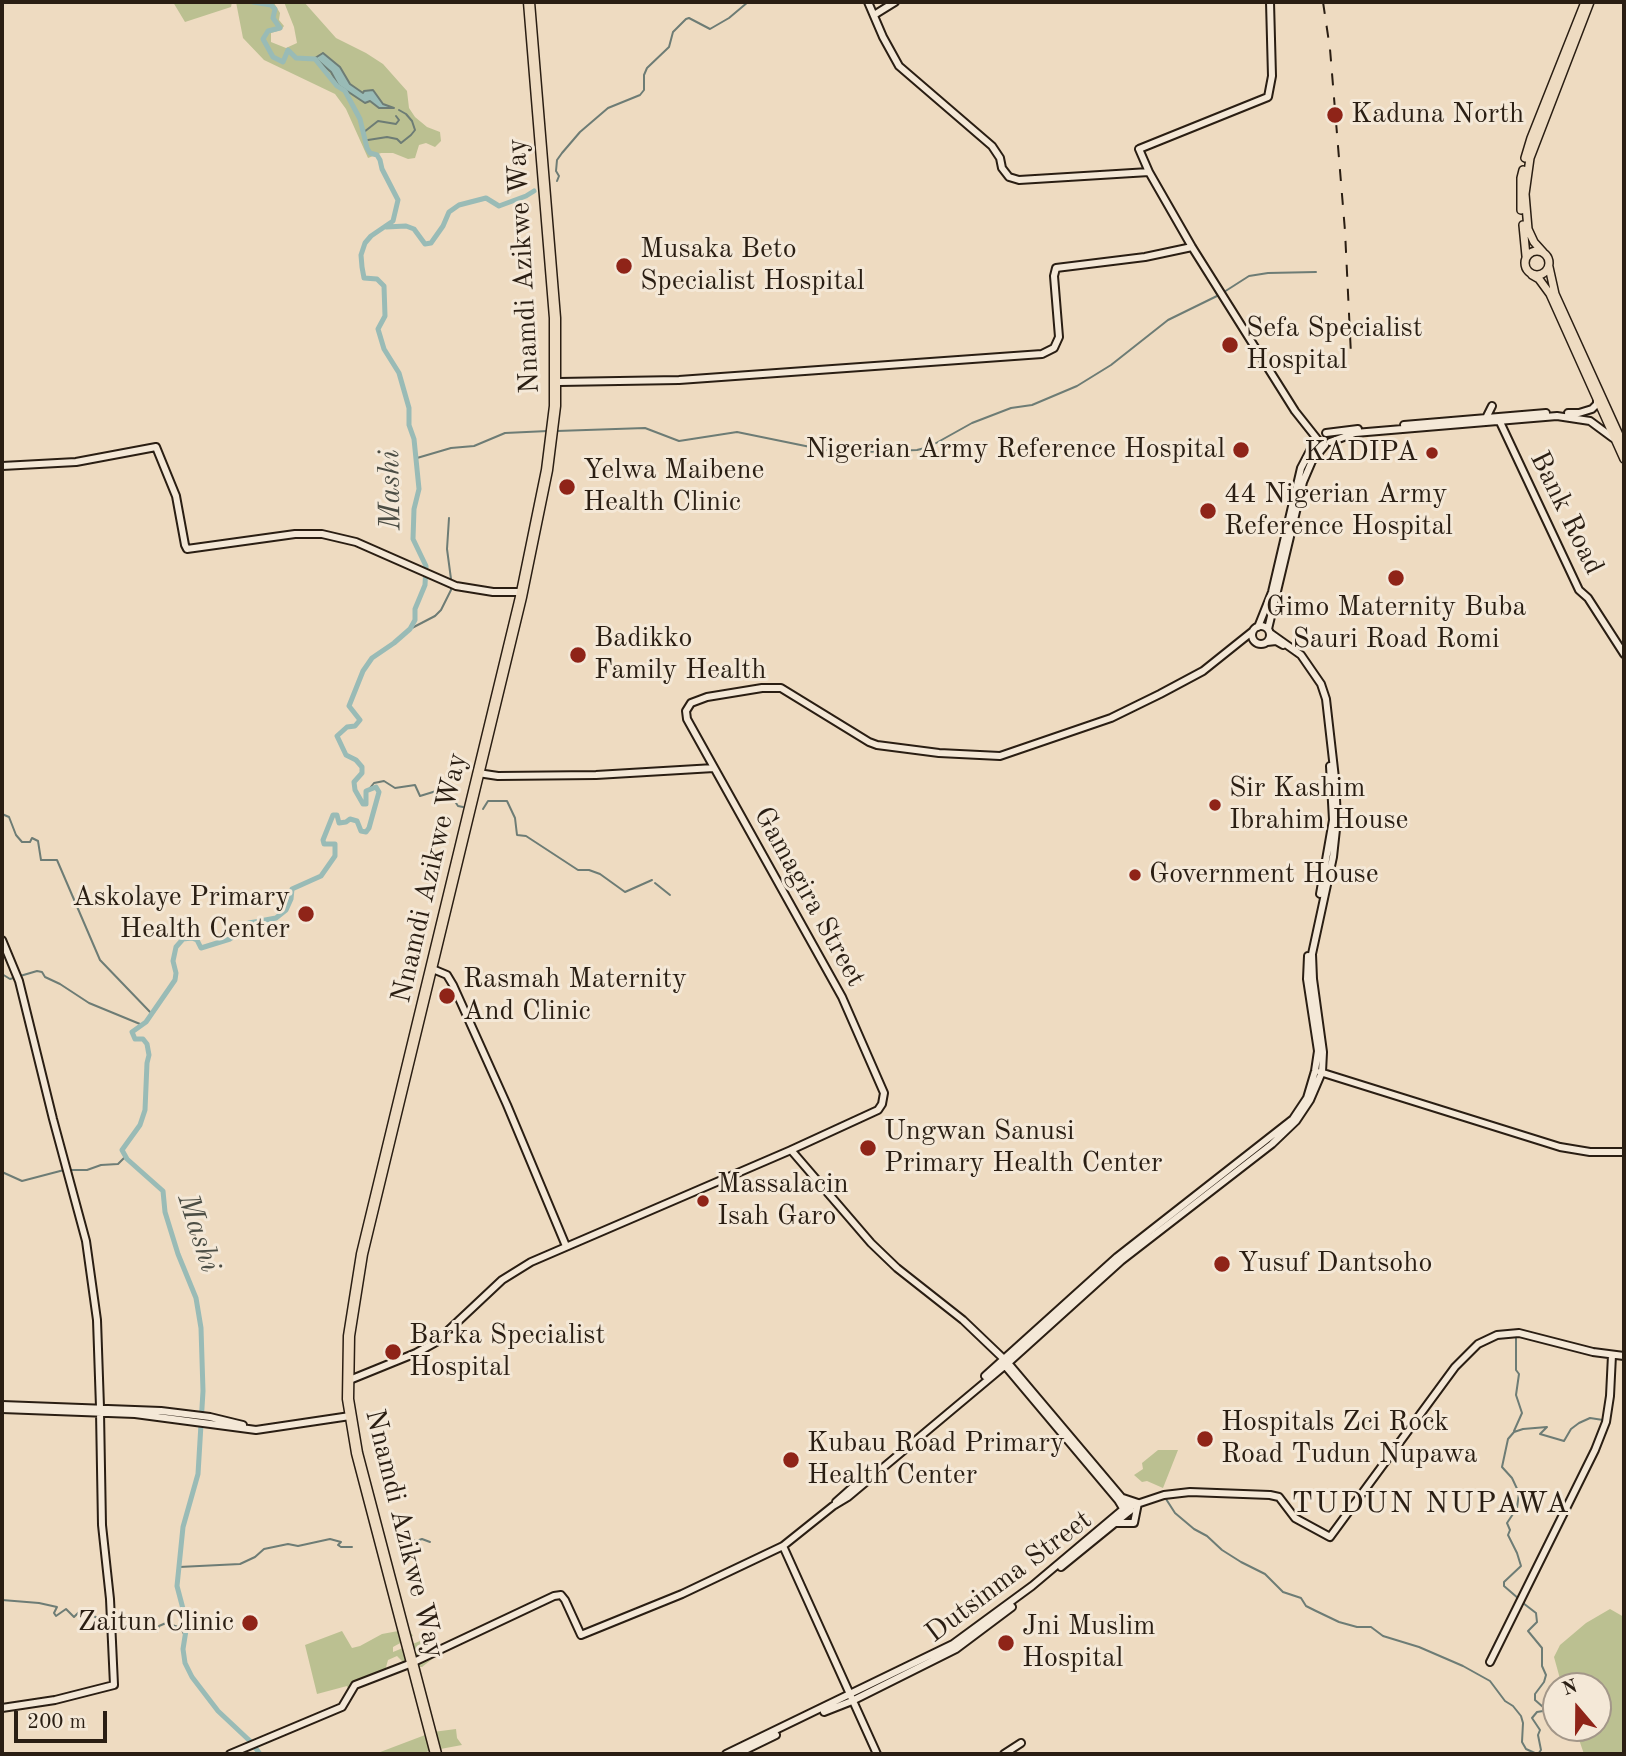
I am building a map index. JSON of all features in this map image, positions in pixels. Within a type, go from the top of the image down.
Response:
[{"type":"highway","name":"Nnamdi Azikwe Way","points":[[438,1754],[362,1457],[352,1379],[355,1311],[366,1247],[547,499],[556,441],[558,382],[553,288],[530,2]]},
{"type":"highway","name":"Nnamdi Azikwe Way","points":[[414,1662],[357,1453],[350,1414],[347,1363],[349,1336],[354,1293],[435,970],[522,592],[547,470],[558,382]]},
{"type":"main road","points":[[1585,2],[1526,155],[1520,198],[1527,256],[1525,267],[1539,279],[1550,294],[1620,444]]},
{"type":"main road","points":[[1590,2],[1530,158],[1525,194],[1528,229],[1534,242],[1548,258],[1555,294],[1624,459]]},
{"type":"main road","points":[[1527,256],[1534,251],[1543,253]]},
{"type":"main road","points":[[1532,275],[1542,275],[1549,267]]},
{"type":"street","points":[[868,2],[899,66],[992,146],[1009,177],[1019,180],[1131,171],[1149,172]]},
{"type":"street","points":[[874,15],[895,2]]},
{"type":"street","points":[[1270,2],[1272,76],[1268,97],[1139,149],[1149,172],[1192,247],[1295,411],[1318,440],[1327,443],[1357,433],[1557,416],[1583,419],[1600,426],[1620,444]]},
{"type":"street","points":[[558,382],[692,379],[1042,354],[1054,348],[1059,337],[1054,276],[1056,268],[1145,257],[1192,247]]},
{"type":"street","points":[[1254,641],[1256,629],[1272,592],[1301,468],[1312,447],[1324,433],[1583,412],[1595,408],[1596,397]]},
{"type":"street","points":[[1487,420],[1495,408],[1511,418]]},
{"type":"street","points":[[1487,420],[1505,430],[1511,418]]},
{"type":"street","name":"Bank Road","points":[[1502,421],[1512,452],[1516,454],[1579,590],[1588,598],[1624,654]]},
{"type":"street","points":[[1308,427],[1330,438],[1307,470],[1268,642],[1281,643],[1306,663],[1318,685],[1325,713],[1333,820],[1309,943],[1307,979],[1319,1072]]},
{"type":"street","points":[[2,466],[76,462],[156,447],[176,496],[186,548],[295,534],[322,534],[356,542],[456,586],[493,592],[522,592]]},
{"type":"street","points":[[230,1754],[342,1707],[355,1685],[414,1662],[554,1596],[561,1595],[565,1600],[580,1635],[682,1594],[783,1546],[832,1506],[848,1497],[1121,1261],[1272,1144],[1304,1111],[1319,1072],[1323,1052],[1312,954],[1333,857],[1337,820],[1332,746],[1326,699],[1318,676],[1295,648],[1269,631],[1256,629]]},
{"type":"street","name":"Gamagira Street","points":[[352,1379],[436,1342],[505,1279],[531,1262],[878,1110],[884,1099],[884,1093],[842,997],[685,711],[693,701],[762,688],[781,688],[877,745],[915,751],[1000,756],[1111,718],[1203,671],[1256,629]]},
{"type":"street","name":"Gamagira Street","points":[[1235,645],[1244,641],[1261,644],[1268,642]]},
{"type":"street","points":[[480,774],[596,775],[714,768]]},
{"type":"street","points":[[2,940],[19,981],[86,1241],[91,1270],[97,1320],[103,1535],[114,1685],[55,1700],[2,1708]]},
{"type":"street","points":[[435,970],[447,975],[453,985],[566,1246]]},
{"type":"street","points":[[1319,1072],[1560,1147],[1590,1152],[1624,1152]]},
{"type":"street","points":[[791,1150],[871,1243],[897,1268],[963,1320],[1003,1361],[1128,1509],[1134,1523],[1117,1523]]},
{"type":"street","name":"Dutsinma Street","points":[[851,1698],[975,1630],[1128,1509],[1164,1495],[1190,1492],[1279,1497],[1295,1518],[1330,1537],[1455,1367],[1478,1344],[1497,1335],[1515,1333],[1624,1356]]},
{"type":"street","points":[[1490,1662],[1599,1440],[1606,1422],[1610,1396],[1612,1355]]},
{"type":"street","points":[[2,1407],[100,1410],[255,1426],[350,1414]]},
{"type":"street","points":[[1120,1499],[1128,1509]]},
{"type":"street","name":"Dutsinma Street","points":[[753,1749],[818,1714],[960,1647],[1117,1523],[1128,1509]]},
{"type":"street","points":[[783,1546],[877,1754]]},
{"type":"street","points":[[1004,1754],[1021,1743]]},
{"type":"street","points":[[726,1754],[753,1749]]},
{"type":"street","points":[[737,1754],[753,1749]]},
{"type":"green space","points":[[173,2],[232,2],[231,7],[185,22]]},
{"type":"green space","points":[[236,2],[274,3],[280,13],[279,20],[284,26],[271,33],[271,42],[286,48],[297,43],[284,2],[304,2],[336,38],[383,64],[407,91],[409,108],[415,117],[427,127],[440,132],[441,141],[435,147],[426,143],[419,145],[415,158],[381,153],[368,158],[346,109],[335,94],[264,60],[243,38]]},
{"type":"green space","points":[[1158,1450],[1178,1450],[1163,1488],[1147,1481],[1142,1482],[1134,1475],[1143,1469],[1142,1463]]},
{"type":"green space","points":[[1610,1609],[1624,1617],[1624,1754],[1584,1754],[1580,1742],[1612,1742],[1612,1672],[1558,1672],[1554,1657],[1560,1645],[1586,1623]]},
{"type":"green space","points":[[409,1629],[413,1636],[393,1647],[393,1652],[420,1641],[424,1650],[455,1641],[422,1667],[408,1667],[397,1656],[388,1660],[383,1678],[376,1678],[349,1690],[347,1686],[317,1694],[305,1645],[342,1631],[352,1648],[382,1634]]},
{"type":"green space","points":[[456,1729],[457,1738],[462,1745],[435,1750],[433,1746],[425,1754],[375,1754],[433,1732]]},
{"type":"water","points":[[323,53],[340,67],[350,84],[363,93],[373,90],[383,104],[394,108],[379,108],[370,101],[365,103],[338,85],[331,72],[315,58]]},
{"type":"waterway","name":"Mashi","points":[[253,2],[271,5],[275,9],[273,18],[280,28],[268,31],[263,39],[273,57],[283,62],[288,50],[296,58],[315,59],[337,86],[345,91],[360,119],[367,148],[380,160],[398,200],[393,221],[371,236],[361,255],[364,278],[377,279],[384,286],[385,316],[378,329],[384,349],[399,373],[409,408],[419,489],[414,509],[413,539],[426,566],[425,585],[415,609],[415,620],[410,629],[372,658],[363,671],[349,706],[360,720],[337,736],[346,755],[362,767],[362,773],[354,782],[355,790],[363,804],[366,804],[366,791],[376,787],[379,792],[369,828],[366,832],[361,831],[357,821],[350,819],[339,823],[337,815],[333,815],[323,840],[324,844],[335,844],[335,856],[321,876],[292,889],[286,910],[276,918],[249,923],[244,930],[230,939],[201,948],[197,940],[183,939],[176,947],[173,961],[175,980],[146,1022],[132,1032],[135,1039],[143,1039],[147,1044],[149,1055],[145,1110],[140,1125],[122,1150],[127,1159],[163,1191],[165,1212],[196,1298],[201,1328],[203,1391],[198,1474],[183,1527],[177,1586],[187,1624],[183,1649],[185,1663],[192,1677],[218,1711],[260,1754]]},
{"type":"waterway","points":[[557,181],[557,160],[562,153],[580,132],[608,108],[640,95],[644,90],[647,68],[669,47],[673,32],[686,19],[710,29],[748,2]]},
{"type":"waterway","points":[[368,140],[387,137],[397,139],[401,143],[411,135],[415,130],[412,121],[399,110]]},
{"type":"waterway","points":[[364,132],[378,121],[396,124],[399,120],[396,116]]},
{"type":"waterway","points":[[386,227],[406,226],[414,229],[425,244],[431,243],[449,212],[459,205],[486,198],[499,206],[534,191]]},
{"type":"waterway","points":[[1224,292],[1249,276],[1316,272]]},
{"type":"waterway","points":[[557,431],[645,428],[679,441],[737,432],[825,450],[917,450],[929,447],[972,423],[1011,408],[1032,405],[1077,386],[1111,365],[1168,320],[1219,295]]},
{"type":"waterway","points":[[417,458],[451,448],[474,446],[505,433],[548,431]]},
{"type":"waterway","points":[[449,518],[447,549],[451,579]]},
{"type":"waterway","points":[[410,629],[441,610],[451,585]]},
{"type":"waterway","points":[[370,788],[374,783],[384,781],[395,788],[415,785],[420,796],[446,788],[458,806],[463,807]]},
{"type":"waterway","points":[[483,809],[488,801],[507,801],[515,818],[517,835],[526,836],[578,870],[600,874],[625,892],[652,880]]},
{"type":"waterway","points":[[2,814],[9,817],[22,842],[30,842],[32,838],[38,841],[41,860],[57,860],[100,960],[151,1013]]},
{"type":"waterway","points":[[655,883],[670,895]]},
{"type":"waterway","points":[[2,974],[10,979],[42,972],[45,977],[89,1003],[140,1024]]},
{"type":"waterway","points":[[69,1170],[87,1170],[101,1165],[118,1164],[124,1158],[127,1159]]},
{"type":"waterway","points":[[2,1172],[22,1181],[64,1170]]},
{"type":"waterway","points":[[1514,1431],[1522,1413],[1516,1395],[1519,1374],[1516,1370],[1516,1337]]},
{"type":"waterway","points":[[1519,1599],[1504,1586],[1504,1582],[1521,1566],[1508,1535],[1510,1530],[1507,1523],[1517,1508],[1519,1493],[1512,1478],[1502,1467],[1508,1439],[1514,1432],[1523,1429],[1547,1427],[1540,1434],[1564,1441],[1571,1429],[1579,1423],[1590,1418],[1603,1420]]},
{"type":"waterway","points":[[1166,1499],[1175,1513],[1194,1529],[1207,1536],[1222,1550],[1265,1574],[1283,1592],[1301,1598],[1306,1606],[1339,1622],[1357,1627],[1371,1627],[1383,1636],[1419,1647],[1490,1681],[1521,1716],[1522,1742],[1526,1749],[1537,1754]]},
{"type":"waterway","points":[[399,1538],[430,1542]]},
{"type":"waterway","points":[[179,1567],[240,1564],[264,1549],[288,1544],[298,1546],[330,1539],[341,1542],[338,1545],[341,1547],[352,1547]]},
{"type":"waterway","points":[[2,1600],[57,1607],[54,1613],[56,1616],[66,1609],[74,1617],[80,1611],[83,1617],[91,1615],[109,1623]]},
{"type":"waterway","points":[[1523,1603],[1536,1613],[1537,1622],[1528,1631],[1542,1648],[1542,1666],[1546,1675],[1535,1694],[1535,1700],[1543,1707],[1543,1711],[1537,1712],[1532,1718],[1540,1730],[1538,1735],[1541,1750],[1538,1754]]},
{"type":"waterway","points":[[114,1625],[127,1629],[140,1624],[152,1632],[157,1632],[159,1626],[166,1623],[181,1628],[185,1636]]},
{"type":"railway","points":[[1323,2],[1330,49],[1345,231],[1351,355]]},
{"type":"place","name":"Kaduna North","points":[[1335,115]]},
{"type":"place","name":"Musaka Beto Specialist Hospital","points":[[624,266]]},
{"type":"place","name":"Sefa Specialist Hospital","points":[[1230,345]]},
{"type":"place","name":"Nigerian Army Reference Hospital","points":[[1241,450]]},
{"type":"place","name":"KADIPA","points":[[1432,453]]},
{"type":"place","name":"Yelwa Maibene Health Clinic","points":[[567,487]]},
{"type":"place","name":"44 Nigerian Army Reference Hospital","points":[[1208,511]]},
{"type":"place","name":"Gimo Maternity Buba Sauri Road Romi","points":[[1396,578]]},
{"type":"place","name":"Badikko Family Health","points":[[578,655]]},
{"type":"place","name":"Sir Kashim Ibrahim House","points":[[1215,805]]},
{"type":"place","name":"Government House","points":[[1135,875]]},
{"type":"place","name":"Askolaye Primary Health Center","points":[[306,914]]},
{"type":"place","name":"Rasmah Maternity And Clinic","points":[[447,996]]},
{"type":"place","name":"Ungwan Sanusi Primary Health Center","points":[[868,1148]]},
{"type":"place","name":"Massalacin Isah Garo","points":[[703,1201]]},
{"type":"place","name":"Yusuf Dantsoho","points":[[1222,1264]]},
{"type":"place","name":"Barka Specialist Hospital","points":[[393,1352]]},
{"type":"place","name":"Hospitals Zci Rock Road Tudun Nupawa","points":[[1205,1439]]},
{"type":"place","name":"Kubau Road Primary Health Center","points":[[791,1460]]},
{"type":"place","name":"Zaitun Clinic","points":[[250,1623]]},
{"type":"place","name":"Jni Muslim Hospital","points":[[1006,1643]]},
{"type":"district","name":"TUDUN NUPAWA","points":[[1431,1504]]}]
